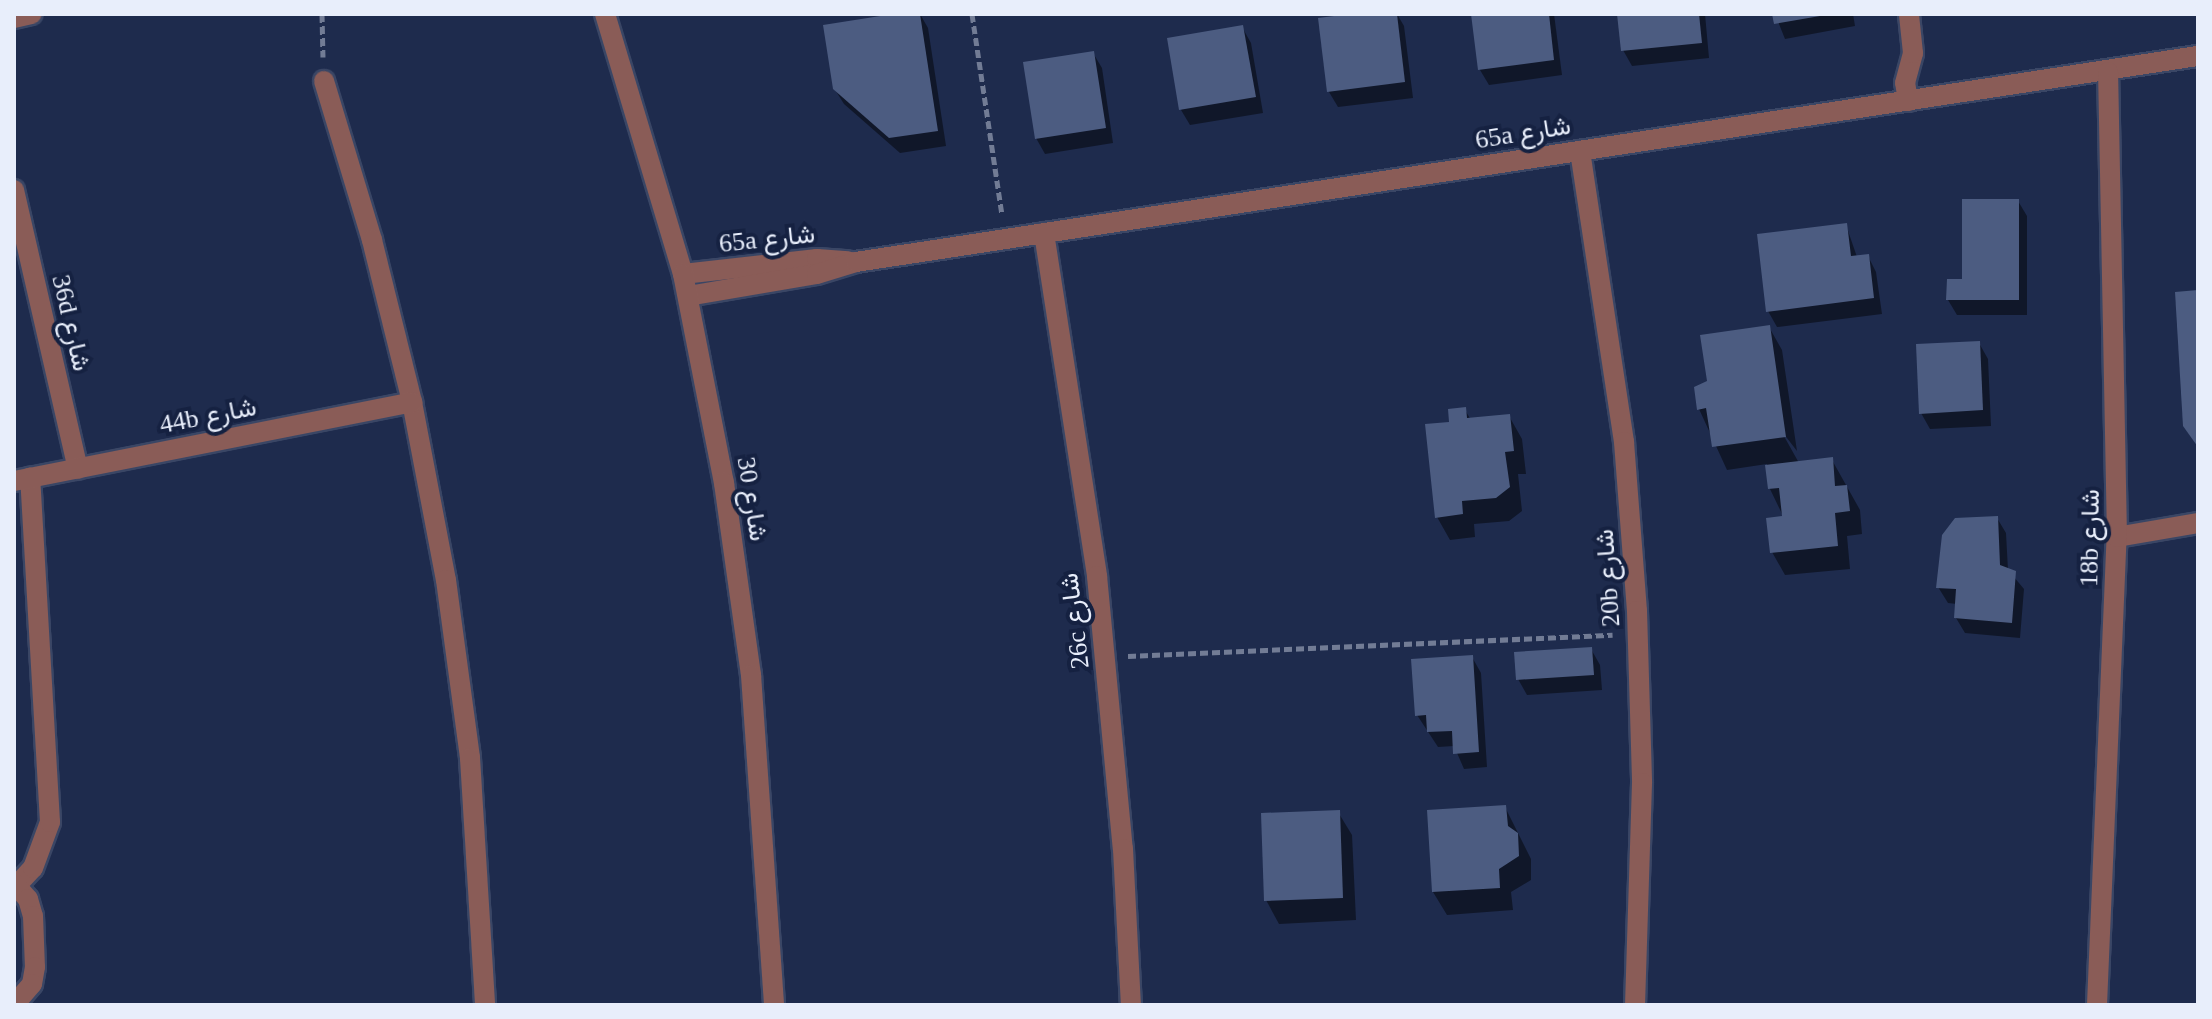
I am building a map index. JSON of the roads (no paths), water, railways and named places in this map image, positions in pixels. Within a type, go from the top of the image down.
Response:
[{"type":"street","points":[[14,18],[32,14]]},
{"type":"street","name":"شارع 30","points":[[605,14],[683,274],[724,483],[751,675],[774,1005]]},
{"type":"street","points":[[1908,101],[1905,83],[1913,53],[1909,14]]},
{"type":"street","name":"65a شارع","points":[[688,296],[817,274],[856,262],[2198,56]]},
{"type":"street","name":"18b شارع","points":[[2097,1005],[2117,537],[2108,72]]},
{"type":"street","points":[[324,81],[372,240],[412,402],[446,580],[470,758],[485,1005]]},
{"type":"street","name":"20b شارع","points":[[1580,151],[1624,442],[1638,634],[1642,783],[1635,1005]]},
{"type":"street","name":"36d شارع","points":[[14,190],[78,469]]},
{"type":"street","name":"26c شارع","points":[[1044,233],[1105,657],[1131,1005]]},
{"type":"street","name":"65a شارع","points":[[683,274],[817,259],[856,262]]},
{"type":"street","name":"44b شارع","points":[[22,480],[412,402]]},
{"type":"street","points":[[21,1003],[35,967],[33,916],[15,884],[33,868],[50,822],[22,480]]},
{"type":"street","points":[[2117,537],[2198,523]]}]
